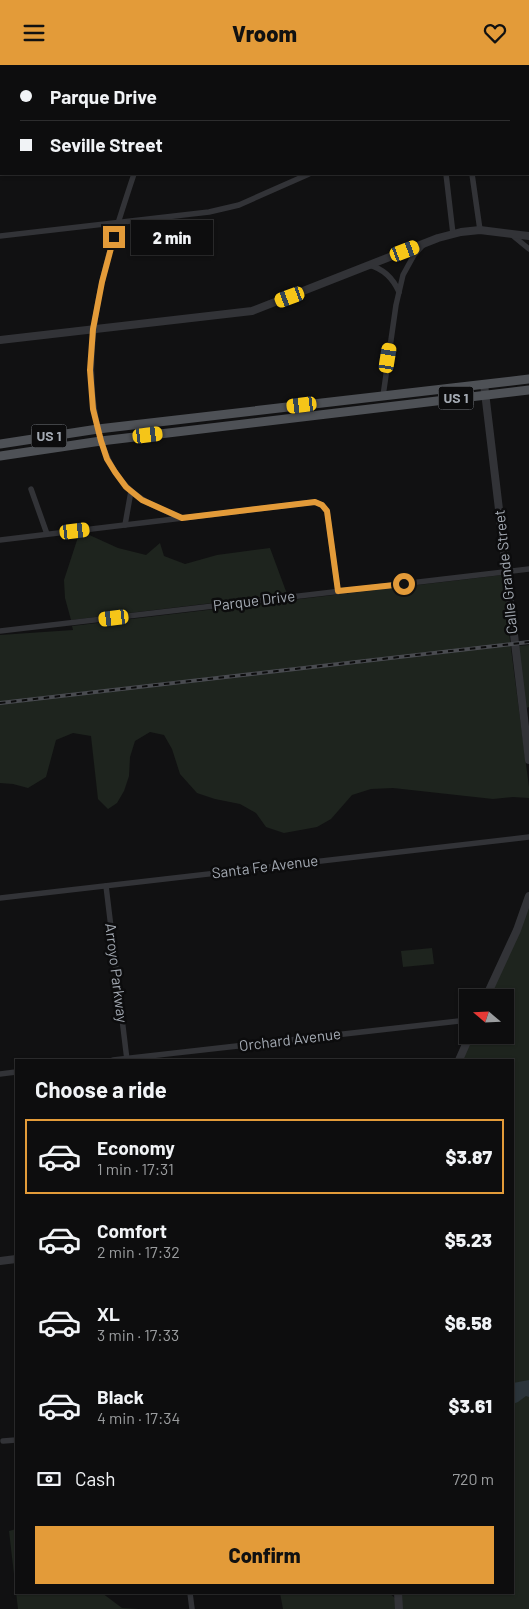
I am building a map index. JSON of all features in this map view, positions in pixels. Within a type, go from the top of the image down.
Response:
[{"type":"main road","name":"US 1","points":[[0,444],[98,429],[529,379]]},
{"type":"main road","name":"US 1","points":[[0,456],[244,423],[529,390]]},
{"type":"main road","points":[[276,420],[282,411],[290,407]]},
{"type":"street","points":[[134,175],[117,223],[102,282],[93,329],[90,370],[93,409],[107,459],[115,472],[142,500],[182,518]]},
{"type":"street","points":[[0,236],[208,212],[239,205],[306,175]]},
{"type":"street","points":[[446,175],[453,234]]},
{"type":"street","points":[[472,175],[480,230]]},
{"type":"street","points":[[0,340],[252,311],[453,234],[480,230],[529,237]]},
{"type":"street","points":[[512,235],[529,249]]},
{"type":"street","points":[[383,396],[403,275],[408,264],[424,244]]},
{"type":"street","points":[[368,265],[390,276],[399,292]]},
{"type":"street","name":"Calle Grande Street","points":[[484,384],[529,760]]},
{"type":"street","points":[[31,489],[47,535]]},
{"type":"street","points":[[125,525],[132,491]]},
{"type":"street","points":[[0,540],[315,502],[322,505],[327,511],[338,591]]},
{"type":"street","name":"Parque Drive","points":[[0,631],[529,569]]},
{"type":"street","name":"Santa Fe Avenue","points":[[0,898],[529,837]]},
{"type":"street","name":"Arroyo Parkway","points":[[106,886],[127,1059]]},
{"type":"street","points":[[490,989],[518,931],[529,896]]},
{"type":"street","name":"Orchard Avenue","points":[[127,1059],[459,1021]]},
{"type":"street","points":[[459,1059],[466,1044]]},
{"type":"street","points":[[0,1073],[15,1072]]},
{"type":"street","points":[[0,1261],[15,1259]]},
{"type":"street","points":[[3,1441],[15,1440]]},
{"type":"street","points":[[190,1594],[192,1609]]},
{"type":"street","points":[[398,1594],[399,1609]]},
{"type":"shaded area","points":[[85,533],[118,548],[146,555],[160,543],[164,556],[185,564],[217,555],[270,548],[287,594],[71,620],[65,598],[64,580],[79,534]]},
{"type":"shaded area","points":[[502,575],[529,798],[493,799],[393,788],[371,789],[352,795],[331,819],[317,827],[284,833],[266,827],[256,813],[240,804],[197,793],[180,774],[172,749],[164,735],[150,732],[135,741],[130,757],[129,776],[124,791],[117,803],[108,809],[98,799],[91,736],[73,733],[56,740],[46,777],[28,788],[0,783],[0,635],[73,630],[72,626]]},
{"type":"shaded area","points":[[529,645],[529,707],[526,708],[518,646]]},
{"type":"shaded area","points":[[529,896],[529,1609],[399,1609],[398,1594],[514,1594],[514,1059],[458,1059],[465,1044],[514,1044],[514,989],[489,989]]},
{"type":"shaded area","points":[[432,948],[434,964],[403,967],[401,951]]},
{"type":"shaded area","points":[[529,1380],[529,1397],[526,1396],[514,1404],[514,1383]]},
{"type":"shaded area","points":[[15,1529],[15,1583],[9,1531]]},
{"type":"shaded area","points":[[16,1594],[103,1594],[122,1608],[139,1609],[18,1609]]},
{"type":"shaded area","points":[[280,1594],[390,1594],[395,1598],[396,1609],[283,1609]]},
{"type":"railway","points":[[0,703],[529,642]]},
{"type":"route","points":[[114,237],[102,282],[93,329],[90,370],[93,409],[101,441],[107,459],[126,487],[142,500],[182,518],[315,502],[322,505],[327,511],[338,591],[404,584]]}]
